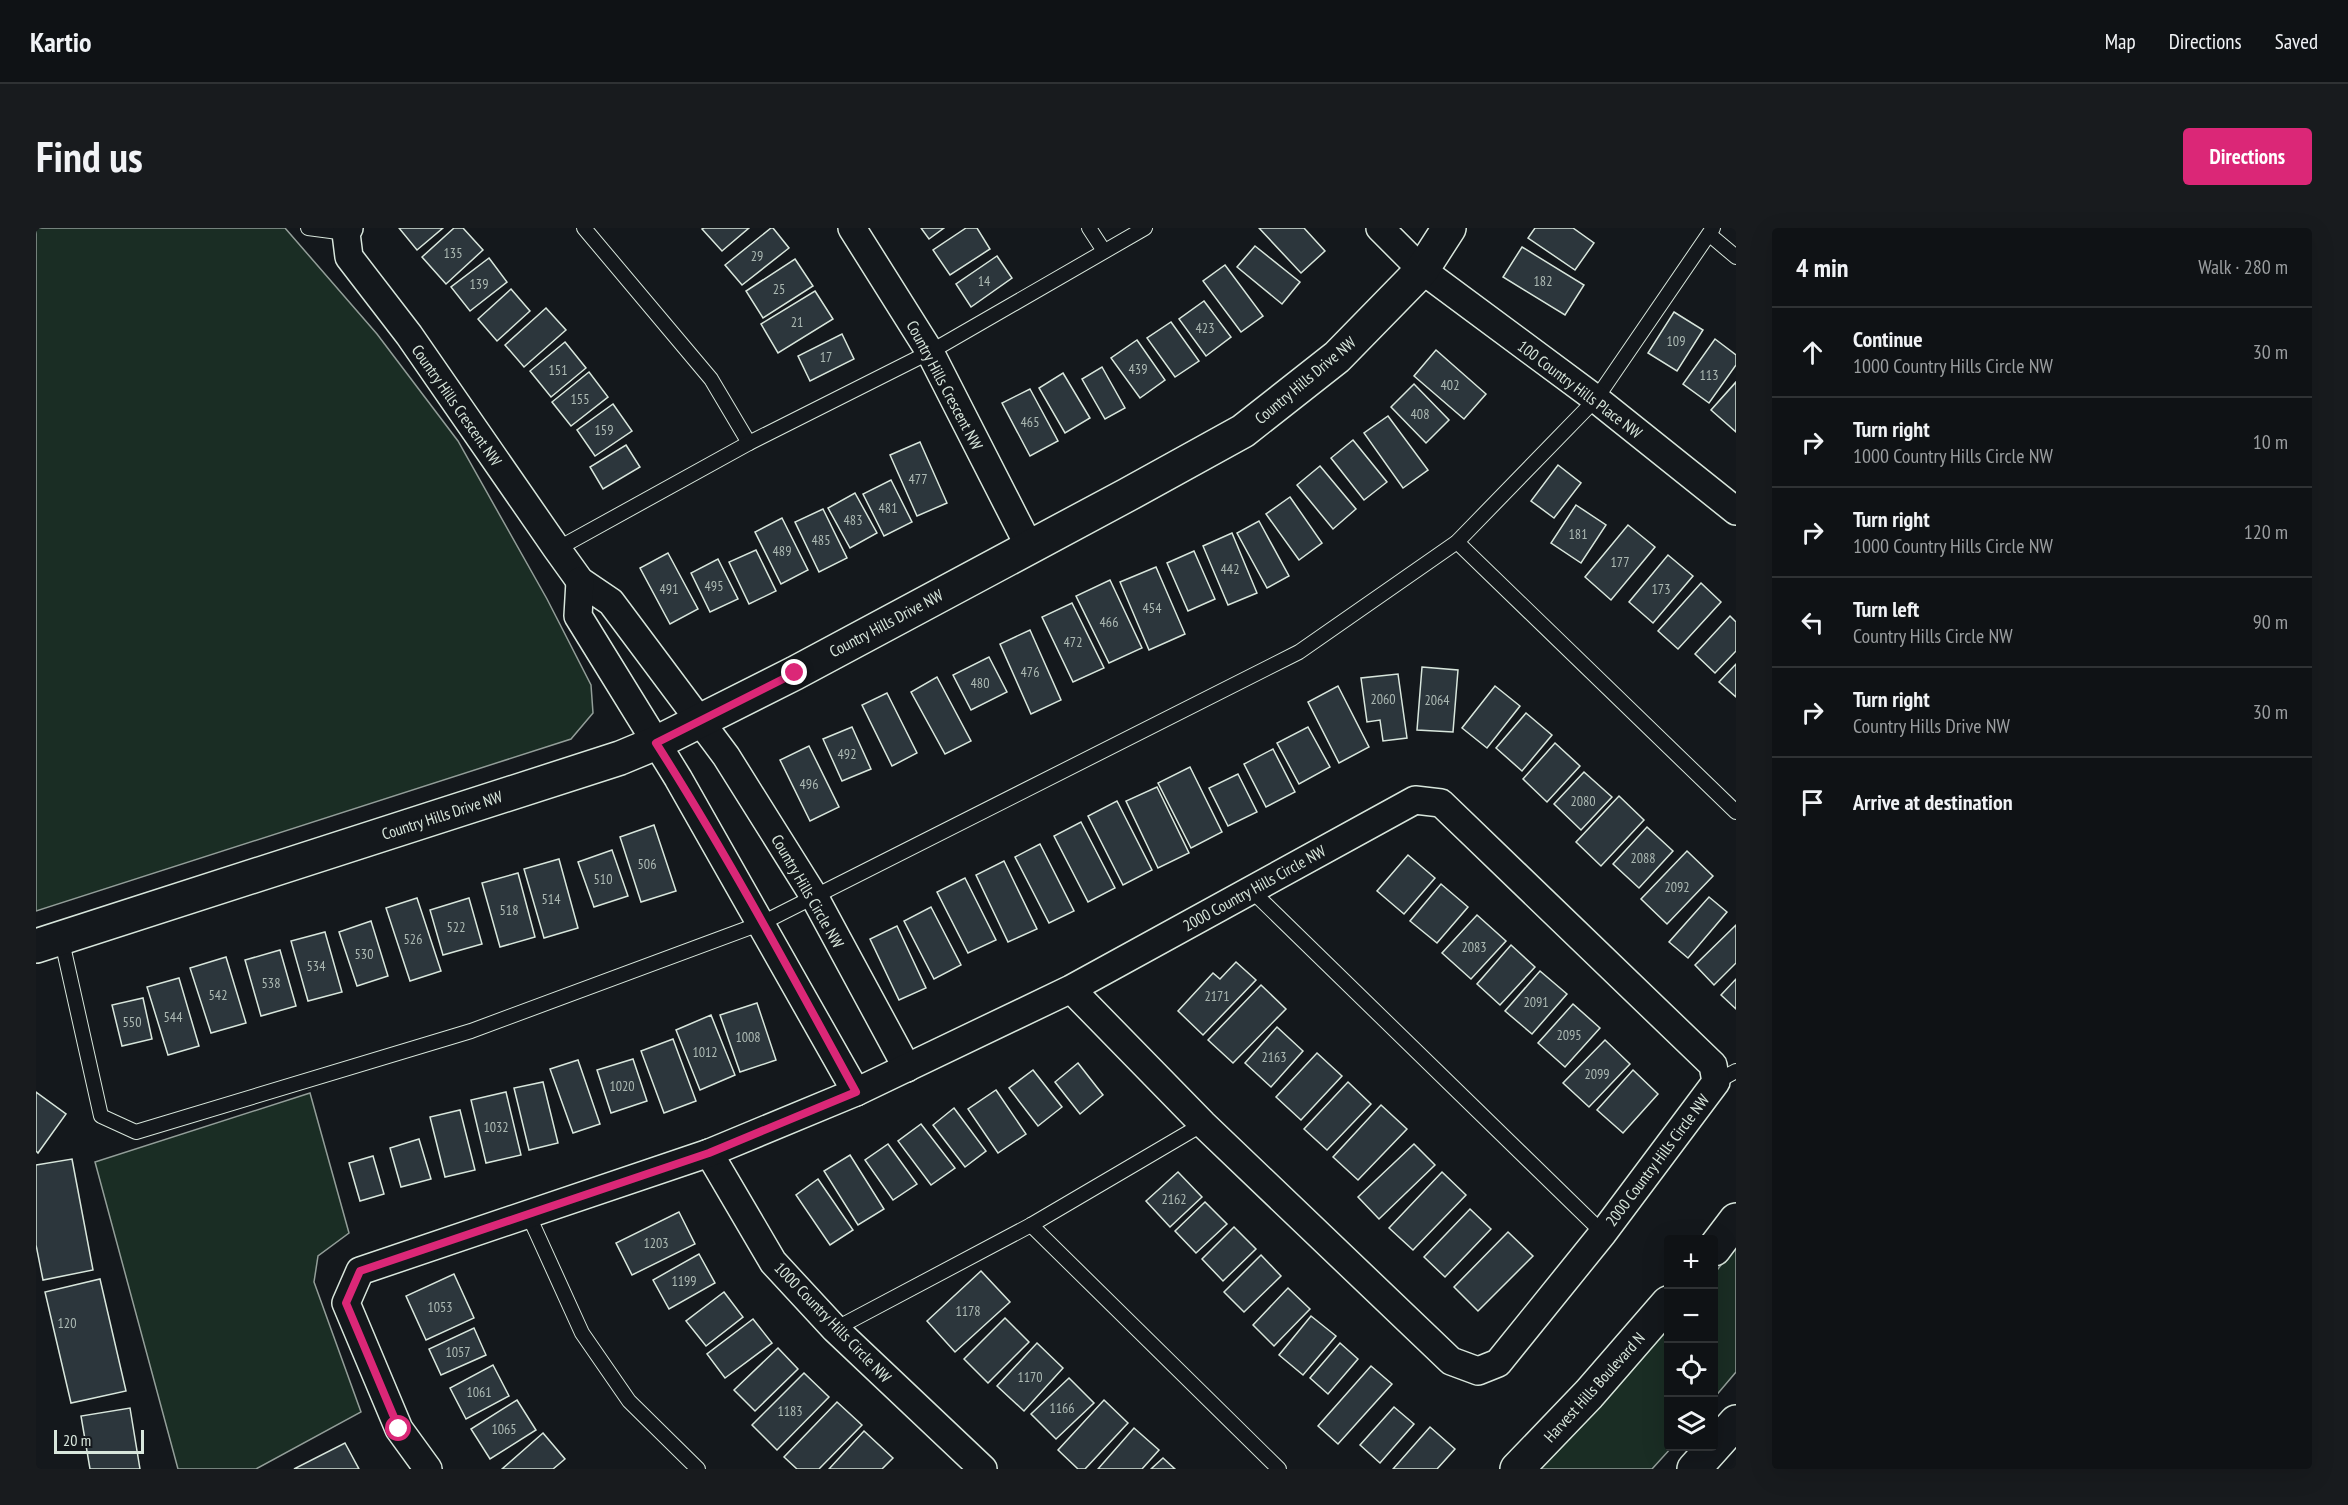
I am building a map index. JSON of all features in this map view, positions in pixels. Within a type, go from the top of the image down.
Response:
[{"type":"street","name":"Country Hills Crescent NW","points":[[852,228],[930,352],[1029,546]]},
{"type":"street","name":"100 Country Hills Place NW","points":[[1380,228],[1422,270],[1596,399],[1736,511]]},
{"type":"street","name":"Country Hills Drive NW","points":[[49,942],[609,762],[656,743],[795,673],[1243,431],[1337,357],[1422,270],[1449,228]]},
{"type":"street","name":"Country Hills Crescent NW","points":[[348,230],[349,257],[408,334],[557,549],[580,581],[611,602],[700,721]]},
{"type":"street","points":[[428,1469],[399,1429],[346,1303],[360,1271],[709,1153],[856,1092],[678,778],[578,616],[580,581]]},
{"type":"street","name":"Country Hills Circle NW","points":[[700,721],[726,756],[815,898],[907,1068]]},
{"type":"street","name":"2000 Country Hills Circle NW","points":[[856,1092],[1071,989],[1415,800],[1441,803],[1726,1077],[1498,1363],[1478,1371],[1451,1361],[1203,1124],[1071,989]]},
{"type":"street","name":"1000 Country Hills Circle NW","points":[[709,1153],[773,1262],[836,1329],[983,1469]]},
{"type":"street","points":[[1718,1243],[1736,1220]]},
{"type":"street","name":"Harvest Hills Boulevard N","points":[[1517,1469],[1589,1394],[1664,1308]]},
{"type":"street","points":[[1694,1469],[1736,1422]]},
{"type":"lane","points":[[308,228],[348,230]]},
{"type":"lane","points":[[584,228],[711,379],[749,443]]},
{"type":"lane","points":[[1089,228],[1104,251]]},
{"type":"lane","points":[[557,549],[749,443],[930,352],[1145,228]]},
{"type":"lane","points":[[49,942],[101,1116],[136,1132],[471,1031],[762,923],[1299,652],[1457,543],[1596,399],[1712,232],[1736,257]]},
{"type":"lane","points":[[1457,543],[1736,812]]},
{"type":"lane","points":[[1250,889],[1603,1233]]},
{"type":"lane","points":[[836,1329],[1031,1225],[1203,1124]]},
{"type":"lane","points":[[528,1214],[582,1333],[628,1401],[698,1469]]},
{"type":"lane","points":[[1031,1225],[1279,1469]]},
{"type":"green space","points":[[36,228],[285,228],[377,334],[458,441],[547,599],[591,685],[593,713],[571,739],[36,911]]},
{"type":"green space","points":[[310,1093],[349,1233],[318,1256],[314,1282],[361,1412],[256,1469],[178,1469],[95,1162]]},
{"type":"green space","points":[[1736,1246],[1736,1372],[1718,1393],[1718,1289],[1718,1269]]},
{"type":"green space","points":[[1664,1332],[1664,1451],[1668,1451],[1652,1469],[1537,1469]]},
{"type":"building","points":[[399,228],[443,228],[417,250]]},
{"type":"building","points":[[454,228],[463,228],[483,250],[446,284],[422,257]]},
{"type":"building","points":[[749,228],[722,251],[702,229]]},
{"type":"building","points":[[771,228],[789,248],[742,285],[725,265]]},
{"type":"building","points":[[921,228],[944,228],[929,239]]},
{"type":"building","points":[[966,228],[977,228],[990,249],[950,275],[933,250]]},
{"type":"building","points":[[1259,228],[1304,228],[1325,251],[1301,273]]},
{"type":"building","points":[[1535,228],[1573,228],[1594,243],[1575,270],[1528,238]]},
{"type":"building","points":[[1255,246],[1300,282],[1282,304],[1237,267]]},
{"type":"building","points":[[1522,247],[1584,285],[1565,315],[1503,277]]},
{"type":"building","points":[[997,256],[1012,278],[971,307],[956,284]]},
{"type":"building","points":[[489,258],[507,282],[470,311],[451,287]]},
{"type":"building","points":[[795,259],[813,286],[763,318],[746,291]]},
{"type":"building","points":[[1225,265],[1263,316],[1241,332],[1203,281]]},
{"type":"building","points":[[511,289],[530,311],[497,341],[478,319]]},
{"type":"building","points":[[815,291],[833,319],[778,353],[761,324]]},
{"type":"building","points":[[1204,301],[1231,337],[1206,356],[1179,319]]},
{"type":"building","points":[[546,308],[566,330],[524,367],[505,345]]},
{"type":"building","points":[[1674,312],[1703,330],[1677,371],[1648,353]]},
{"type":"building","points":[[1171,322],[1199,361],[1175,377],[1147,338]]},
{"type":"building","points":[[842,334],[854,359],[810,381],[798,356]]},
{"type":"building","points":[[1715,339],[1736,355],[1736,365],[1709,403],[1683,384]]},
{"type":"building","points":[[1137,340],[1165,380],[1140,398],[1111,358]]},
{"type":"building","points":[[565,342],[586,368],[551,397],[530,371]]},
{"type":"building","points":[[1436,350],[1486,394],[1464,419],[1414,376]]},
{"type":"building","points":[[1102,367],[1125,408],[1105,419],[1082,379]]},
{"type":"building","points":[[589,372],[608,397],[571,426],[552,402]]},
{"type":"building","points":[[1063,373],[1090,418],[1065,433],[1039,388]]},
{"type":"building","points":[[1736,382],[1736,432],[1711,410]]},
{"type":"building","points":[[1414,384],[1449,420],[1426,443],[1391,407]]},
{"type":"building","points":[[1030,389],[1058,441],[1030,456],[1002,403]]},
{"type":"building","points":[[613,404],[632,431],[595,456],[577,430]]},
{"type":"building","points":[[1388,416],[1428,470],[1403,488],[1364,433]]},
{"type":"building","points":[[1353,440],[1387,482],[1364,500],[1331,458]]},
{"type":"building","points":[[920,442],[947,503],[917,516],[890,455]]},
{"type":"building","points":[[626,445],[640,467],[603,489],[590,467]]},
{"type":"building","points":[[1558,465],[1581,483],[1554,518],[1531,501]]},
{"type":"building","points":[[1320,466],[1356,509],[1333,529],[1297,485]]},
{"type":"building","points":[[891,480],[912,522],[884,536],[863,494]]},
{"type":"building","points":[[855,493],[877,533],[850,548],[828,508]]},
{"type":"building","points":[[1290,497],[1322,543],[1299,560],[1266,514]]},
{"type":"building","points":[[1576,505],[1606,525],[1581,563],[1551,543]]},
{"type":"building","points":[[823,509],[847,558],[819,572],[795,522]]},
{"type":"building","points":[[782,518],[808,570],[781,584],[755,532]]},
{"type":"building","points":[[1259,521],[1289,576],[1267,588],[1237,533]]},
{"type":"building","points":[[1628,525],[1655,547],[1611,600],[1585,577]]},
{"type":"building","points":[[1232,533],[1257,593],[1228,605],[1203,546]]},
{"type":"building","points":[[756,550],[776,591],[749,604],[729,562]]},
{"type":"building","points":[[1194,551],[1215,599],[1188,611],[1167,563]]},
{"type":"building","points":[[668,553],[698,609],[670,624],[640,568]]},
{"type":"building","points":[[1668,555],[1693,576],[1653,623],[1629,602]]},
{"type":"building","points":[[718,559],[738,599],[710,612],[691,573]]},
{"type":"building","points":[[1156,567],[1185,634],[1149,650],[1120,582]]},
{"type":"building","points":[[1110,580],[1142,648],[1109,663],[1076,596]]},
{"type":"building","points":[[1701,583],[1721,602],[1678,649],[1658,631]]},
{"type":"building","points":[[1072,603],[1104,668],[1073,682],[1042,617]]},
{"type":"building","points":[[1730,616],[1736,622],[1736,651],[1715,673],[1695,654]]},
{"type":"building","points":[[1030,630],[1061,700],[1031,714],[1000,644]]},
{"type":"building","points":[[989,657],[1007,692],[971,710],[953,675]]},
{"type":"building","points":[[1736,664],[1736,697],[1719,682]]},
{"type":"building","points":[[1422,667],[1458,670],[1453,732],[1417,730]]},
{"type":"building","points":[[1398,674],[1407,738],[1383,741],[1380,720],[1367,722],[1361,678]]},
{"type":"building","points":[[937,677],[971,741],[945,754],[911,692]]},
{"type":"building","points":[[1338,686],[1369,747],[1339,763],[1308,702]]},
{"type":"building","points":[[1495,686],[1520,706],[1487,748],[1462,728]]},
{"type":"building","points":[[887,693],[917,753],[892,766],[862,705]]},
{"type":"building","points":[[1526,713],[1552,735],[1522,771],[1496,748]]},
{"type":"building","points":[[852,727],[871,769],[842,781],[823,739]]},
{"type":"building","points":[[1308,727],[1330,767],[1299,784],[1277,743]]},
{"type":"building","points":[[1555,743],[1580,766],[1547,802],[1523,779]]},
{"type":"building","points":[[809,746],[839,807],[810,821],[780,760]]},
{"type":"building","points":[[1273,749],[1295,792],[1266,807],[1244,764]]},
{"type":"building","points":[[1190,767],[1222,832],[1191,848],[1158,783]]},
{"type":"building","points":[[1584,772],[1612,797],[1581,830],[1554,804]]},
{"type":"building","points":[[1238,774],[1257,812],[1228,826],[1209,788]]},
{"type":"building","points":[[1157,787],[1189,853],[1158,868],[1126,801]]},
{"type":"building","points":[[1619,796],[1644,820],[1601,866],[1576,842]]},
{"type":"building","points":[[1117,801],[1152,870],[1123,885],[1088,816]]},
{"type":"building","points":[[1081,822],[1115,888],[1088,902],[1054,836]]},
{"type":"building","points":[[654,825],[676,891],[641,902],[620,837]]},
{"type":"building","points":[[1647,827],[1673,851],[1639,888],[1613,864]]},
{"type":"building","points":[[1040,844],[1074,911],[1049,923],[1015,857]]},
{"type":"building","points":[[612,850],[628,896],[594,907],[578,862]]},
{"type":"building","points":[[1687,851],[1713,876],[1667,924],[1641,899]]},
{"type":"building","points":[[1408,855],[1435,878],[1404,914],[1377,891]]},
{"type":"building","points":[[559,859],[578,928],[544,938],[524,869]]},
{"type":"building","points":[[1004,861],[1037,929],[1008,942],[976,875]]},
{"type":"building","points":[[518,873],[535,937],[500,947],[482,883]]},
{"type":"building","points":[[965,878],[996,940],[968,953],[937,892]]},
{"type":"building","points":[[1441,884],[1468,907],[1437,943],[1410,921]]},
{"type":"building","points":[[1709,897],[1727,912],[1688,958],[1669,942]]},
{"type":"building","points":[[417,898],[441,971],[410,981],[386,908]]},
{"type":"building","points":[[469,898],[482,944],[443,955],[430,910]]},
{"type":"building","points":[[931,907],[961,965],[934,979],[904,921]]},
{"type":"building","points":[[1477,915],[1506,941],[1471,979],[1442,953]]},
{"type":"building","points":[[371,921],[388,976],[357,986],[339,932]]},
{"type":"building","points":[[1736,925],[1736,963],[1714,985],[1695,965]]},
{"type":"building","points":[[897,926],[926,988],[899,1000],[870,939]]},
{"type":"building","points":[[325,932],[342,992],[308,1001],[291,941]]},
{"type":"building","points":[[1511,945],[1535,967],[1500,1005],[1477,984]]},
{"type":"building","points":[[280,950],[296,1006],[261,1016],[245,960]]},
{"type":"building","points":[[226,957],[246,1023],[211,1033],[190,968]]},
{"type":"building","points":[[1236,962],[1256,980],[1203,1035],[1178,1011],[1213,973],[1220,979]]},
{"type":"building","points":[[1540,971],[1567,994],[1532,1034],[1505,1011]]},
{"type":"building","points":[[179,978],[199,1046],[168,1055],[147,987]]},
{"type":"building","points":[[1736,979],[1736,1009],[1721,995]]},
{"type":"building","points":[[1261,985],[1286,1009],[1233,1063],[1208,1040]]},
{"type":"building","points":[[143,998],[152,1039],[122,1046],[112,1005]]},
{"type":"building","points":[[757,1003],[776,1060],[740,1072],[720,1015]]},
{"type":"building","points":[[1573,1004],[1600,1028],[1565,1067],[1538,1043]]},
{"type":"building","points":[[711,1015],[735,1075],[700,1090],[676,1030]]},
{"type":"building","points":[[1277,1027],[1303,1051],[1271,1087],[1245,1063]]},
{"type":"building","points":[[673,1039],[696,1101],[664,1113],[641,1051]]},
{"type":"building","points":[[1605,1040],[1630,1064],[1589,1107],[1563,1083]]},
{"type":"building","points":[[1317,1053],[1342,1076],[1301,1120],[1276,1097]]},
{"type":"building","points":[[633,1059],[647,1101],[611,1113],[597,1070]]},
{"type":"building","points":[[578,1060],[600,1124],[573,1133],[550,1069]]},
{"type":"building","points":[[1078,1063],[1103,1095],[1080,1114],[1055,1082]]},
{"type":"building","points":[[1033,1070],[1062,1107],[1038,1126],[1009,1088]]},
{"type":"building","points":[[1633,1070],[1658,1094],[1623,1133],[1597,1110]]},
{"type":"building","points":[[543,1082],[558,1143],[529,1150],[514,1088]]},
{"type":"building","points":[[1348,1082],[1371,1104],[1327,1150],[1304,1129]]},
{"type":"building","points":[[996,1090],[1026,1134],[998,1153],[968,1109]]},
{"type":"building","points":[[36,1092],[66,1114],[38,1153],[36,1151]]},
{"type":"building","points":[[506,1092],[521,1155],[486,1163],[471,1100]]},
{"type":"building","points":[[1381,1105],[1407,1129],[1358,1180],[1333,1157]]},
{"type":"building","points":[[954,1108],[986,1151],[965,1167],[933,1125]]},
{"type":"building","points":[[460,1110],[475,1170],[445,1177],[430,1117]]},
{"type":"building","points":[[921,1124],[955,1168],[931,1185],[898,1141]]},
{"type":"building","points":[[419,1139],[431,1179],[401,1187],[390,1148]]},
{"type":"building","points":[[888,1144],[917,1184],[893,1200],[865,1160]]},
{"type":"building","points":[[1414,1144],[1435,1165],[1379,1219],[1358,1197]]},
{"type":"building","points":[[850,1155],[884,1209],[858,1225],[824,1171]]},
{"type":"building","points":[[373,1156],[384,1194],[360,1201],[349,1163]]},
{"type":"building","points":[[72,1159],[93,1270],[43,1280],[36,1245],[36,1165]]},
{"type":"building","points":[[1178,1172],[1202,1197],[1170,1227],[1146,1201]]},
{"type":"building","points":[[1442,1172],[1466,1195],[1413,1250],[1389,1228]]},
{"type":"building","points":[[818,1179],[853,1230],[830,1245],[796,1195]]},
{"type":"building","points":[[1205,1202],[1227,1224],[1196,1253],[1175,1231]]},
{"type":"building","points":[[1470,1209],[1491,1229],[1445,1277],[1424,1257]]},
{"type":"building","points":[[679,1212],[695,1244],[632,1275],[616,1243]]},
{"type":"building","points":[[1234,1227],[1256,1249],[1223,1281],[1202,1259]]},
{"type":"building","points":[[1508,1232],[1533,1256],[1478,1311],[1454,1287]]},
{"type":"building","points":[[699,1254],[715,1283],[669,1309],[653,1280]]},
{"type":"building","points":[[1261,1255],[1281,1276],[1244,1312],[1224,1292]]},
{"type":"building","points":[[981,1271],[1010,1302],[955,1352],[927,1321]]},
{"type":"building","points":[[454,1274],[474,1318],[426,1340],[406,1296]]},
{"type":"building","points":[[100,1279],[126,1391],[71,1403],[45,1292]]},
{"type":"building","points":[[1288,1288],[1310,1309],[1274,1346],[1253,1325]]},
{"type":"building","points":[[724,1292],[743,1317],[706,1346],[686,1321]]},
{"type":"building","points":[[1311,1316],[1336,1336],[1303,1375],[1279,1355]]},
{"type":"building","points":[[1005,1318],[1029,1342],[988,1383],[964,1359]]},
{"type":"building","points":[[753,1319],[772,1343],[725,1378],[707,1354]]},
{"type":"building","points":[[474,1328],[486,1355],[441,1375],[429,1349]]},
{"type":"building","points":[[1037,1343],[1063,1368],[1024,1411],[997,1386]]},
{"type":"building","points":[[1340,1343],[1358,1359],[1328,1394],[1310,1378]]},
{"type":"building","points":[[778,1348],[798,1369],[755,1411],[734,1390]]},
{"type":"building","points":[[493,1365],[509,1396],[466,1419],[450,1388]]},
{"type":"building","points":[[1371,1366],[1392,1384],[1338,1444],[1318,1426]]},
{"type":"building","points":[[804,1373],[829,1397],[777,1450],[752,1425]]},
{"type":"building","points":[[1069,1378],[1094,1403],[1056,1439],[1031,1414]]},
{"type":"building","points":[[517,1400],[536,1430],[490,1459],[471,1429]]},
{"type":"building","points":[[1104,1400],[1128,1423],[1085,1469],[1078,1469],[1058,1450]]},
{"type":"building","points":[[837,1402],[862,1425],[819,1469],[797,1469],[784,1457]]},
{"type":"building","points":[[1394,1407],[1414,1424],[1380,1463],[1360,1445]]},
{"type":"building","points":[[130,1408],[140,1469],[90,1469],[81,1416]]},
{"type":"building","points":[[1430,1427],[1455,1449],[1437,1469],[1393,1469]]},
{"type":"building","points":[[1134,1428],[1159,1450],[1142,1469],[1098,1469]]},
{"type":"building","points":[[864,1431],[893,1458],[882,1469],[829,1469]]},
{"type":"building","points":[[543,1433],[565,1459],[553,1469],[502,1469]]},
{"type":"building","points":[[345,1443],[359,1469],[294,1469]]},
{"type":"building","points":[[1163,1458],[1175,1469],[1151,1469]]},
{"type":"route","points":[[399,1429],[346,1303],[360,1271],[709,1153],[856,1092],[762,923],[656,743],[795,673]]}]
